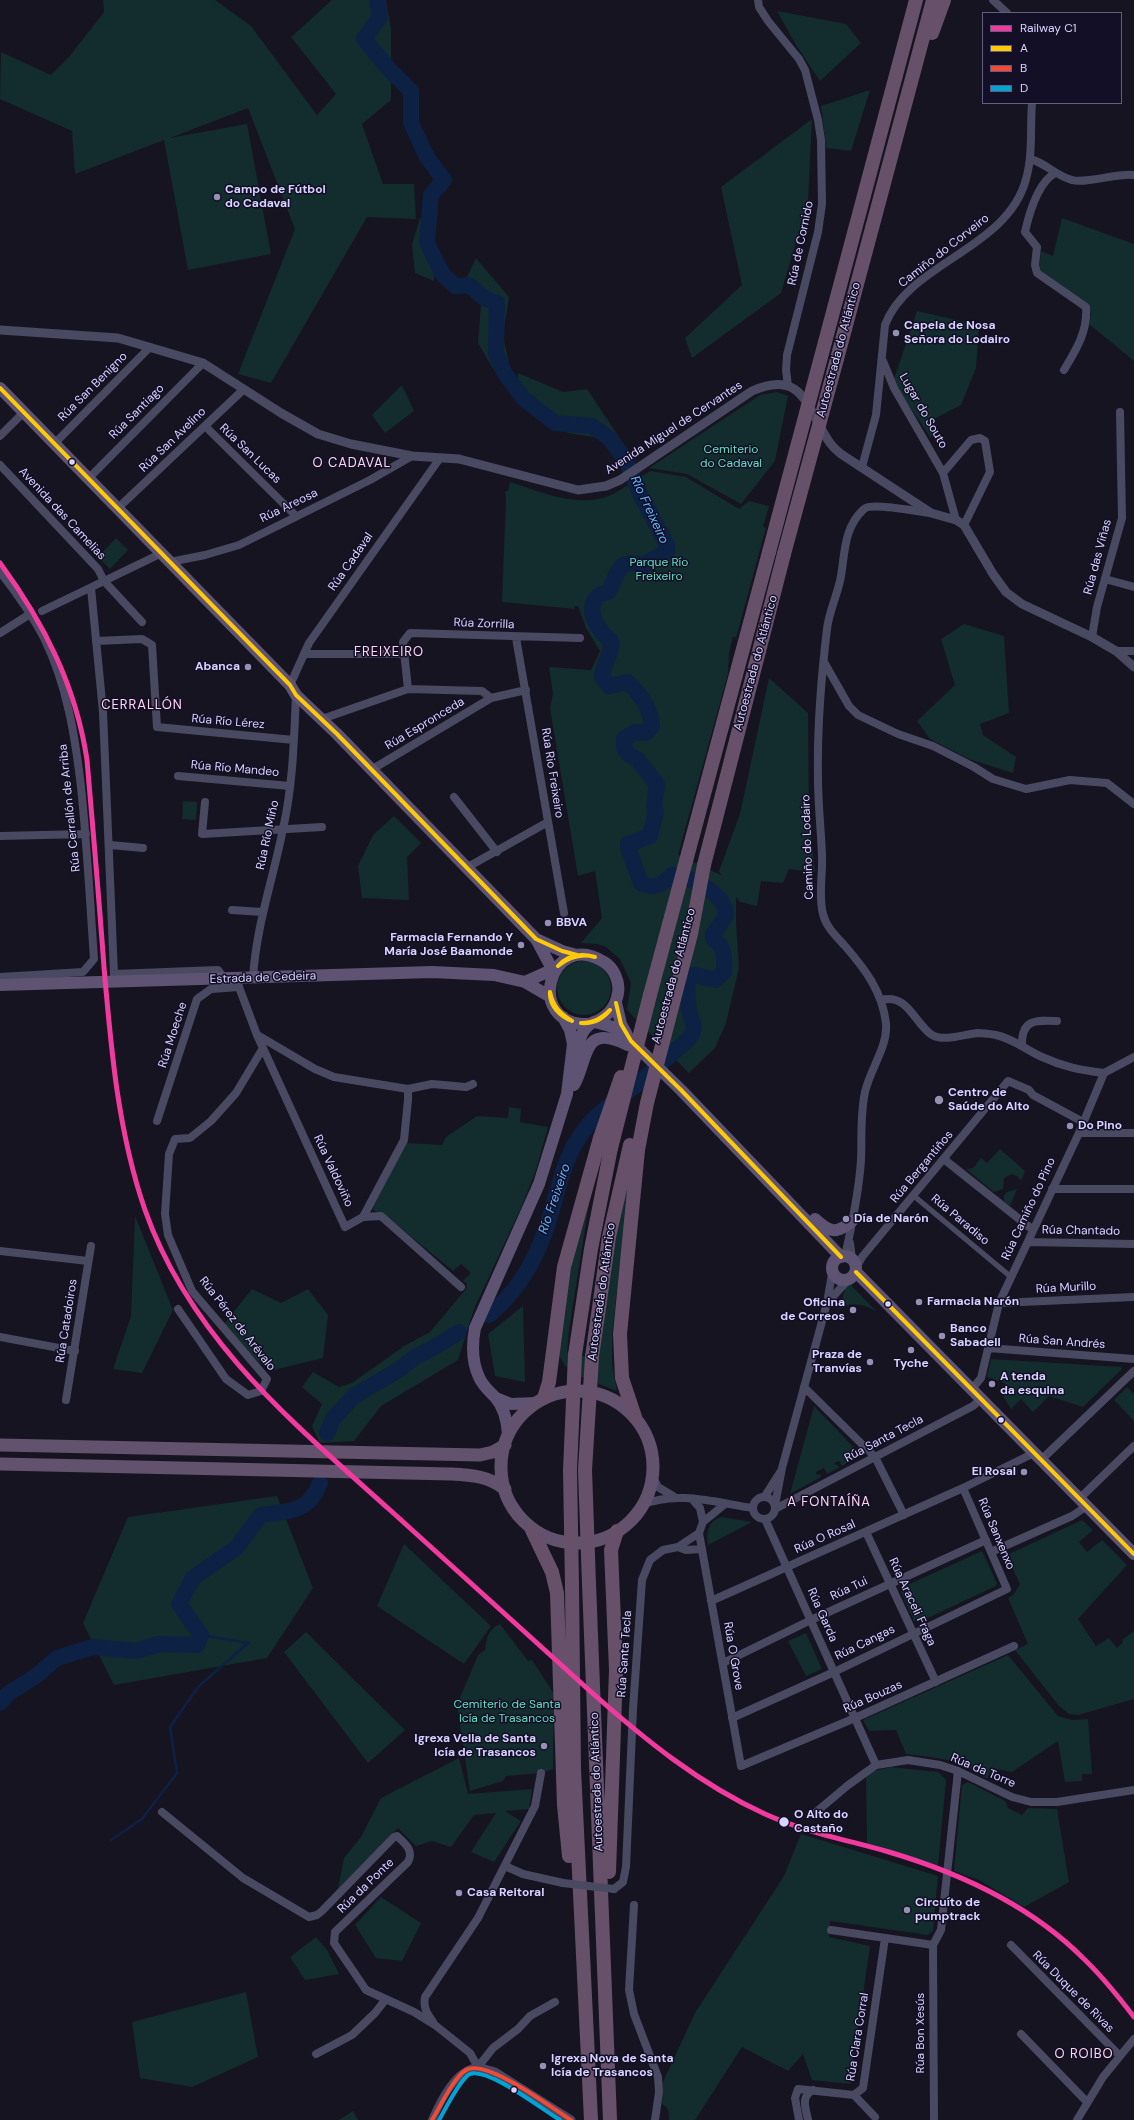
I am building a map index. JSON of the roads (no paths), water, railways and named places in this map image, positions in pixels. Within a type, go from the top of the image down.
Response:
[{"type":"highway","points":[[830,323],[906,0]]},
{"type":"highway","name":"Autoestrada do Atlántico","points":[[591,2120],[574,1769],[570,1470],[575,1356],[591,1249],[611,1148],[650,996],[916,0]]},
{"type":"highway","name":"Autoestrada do Atlántico","points":[[610,2120],[585,1470],[592,1357],[609,1237],[634,1148],[762,637],[932,0]]},
{"type":"highway","points":[[873,221],[944,0]]},
{"type":"highway","points":[[540,1400],[549,1382],[564,1267],[600,1138],[650,996]]},
{"type":"highway","points":[[634,1148],[620,1334],[622,1378],[636,1417]]},
{"type":"highway","points":[[0,1445],[480,1455],[493,1452],[507,1439],[524,1413],[540,1400],[562,1393],[582,1392],[598,1394],[611,1398],[636,1417],[644,1427],[650,1442],[652,1475],[642,1505],[632,1520],[618,1531],[607,1537],[597,1540],[576,1541],[546,1537],[532,1530],[521,1519],[505,1489],[502,1474],[502,1458],[507,1439]]},
{"type":"highway","points":[[0,1464],[451,1474],[480,1476],[494,1481],[505,1489]]},
{"type":"highway","points":[[532,1530],[552,1572],[557,1594],[564,1806],[585,2010]]},
{"type":"highway","points":[[605,1985],[616,1670],[611,1550],[618,1531]]},
{"type":"main road","points":[[0,388],[536,939],[543,951],[553,972],[550,996],[553,1006],[563,1018],[570,1030],[573,1044],[567,1094],[539,1184],[474,1328],[473,1344],[475,1364],[479,1378],[496,1398],[507,1420],[507,1439]]},
{"type":"main road","points":[[536,939],[562,951],[598,958],[607,963],[618,982],[616,1003],[611,1011],[593,1023],[582,1033],[571,1070]]},
{"type":"main road","points":[[539,975],[543,960],[543,951]]},
{"type":"main road","points":[[525,982],[539,975],[553,972],[569,958],[577,955]]},
{"type":"main road","name":"Estrada de Cedeira","points":[[0,985],[225,979],[239,983],[253,978],[432,972],[494,975],[525,982],[550,996]]},
{"type":"main road","points":[[616,1003],[621,1024],[631,1041]]},
{"type":"main road","points":[[563,1018],[580,1024],[593,1023],[613,1027],[631,1041],[1134,1554]]},
{"type":"main road","points":[[567,1094],[577,1080],[584,1054],[592,1043],[604,1038],[612,1038],[640,1051]]},
{"type":"main road","points":[[796,1209],[806,1210],[824,1227],[832,1230],[843,1228],[852,1221]]},
{"type":"main road","points":[[835,1261],[850,1265],[838,1278],[833,1268],[835,1261]]},
{"type":"main road","points":[[496,1398],[511,1404],[540,1400]]},
{"type":"street","name":"Rúa de Cornido","points":[[758,0],[759,7],[768,21],[799,59],[805,70],[818,120],[821,140],[822,204],[818,232],[787,355],[786,370],[788,386]]},
{"type":"street","points":[[994,0],[1006,12]]},
{"type":"street","name":"Camiño do Corveiro","points":[[862,467],[876,415],[885,326],[894,307],[927,276],[1002,222],[1020,195],[1026,180],[1030,159],[1032,104]]},
{"type":"street","points":[[1030,159],[1045,165],[1055,173],[1073,181],[1134,175]]},
{"type":"street","points":[[1055,173],[1049,177],[1032,205],[1025,232],[1038,247],[1035,265],[1037,272],[1086,307],[1084,330],[1077,349],[1064,370]]},
{"type":"street","name":"Avenida Miguel de Cervantes","points":[[0,330],[118,338],[203,363],[318,434],[351,444],[412,456],[459,459],[578,490],[606,486],[620,480],[752,391],[767,384],[788,386],[798,391],[805,398],[829,441],[841,454],[931,513],[960,523]]},
{"type":"street","name":"Rúa San Benigno","points":[[54,444],[150,347]]},
{"type":"street","name":"Lugar do Souto","points":[[882,360],[894,388],[943,473],[960,523]]},
{"type":"street","name":"Rúa Santiago","points":[[89,478],[203,363]]},
{"type":"street","name":"Rúa San Avelino","points":[[118,508],[244,389]]},
{"type":"street","points":[[0,436],[24,412]]},
{"type":"street","name":"Rúa das Viñas","points":[[1092,637],[1097,607],[1122,518],[1120,412]]},
{"type":"street","name":"Rúa San Lucas","points":[[205,426],[296,516]]},
{"type":"street","name":"Lugar do Souto","points":[[943,473],[971,440],[980,438],[985,441],[990,472],[960,523]]},
{"type":"street","name":"Rúa Areosa","points":[[170,562],[205,555],[239,545],[370,480],[412,456]]},
{"type":"street","name":"Rúa Cadaval","points":[[293,690],[304,654],[317,631],[440,458]]},
{"type":"street","name":"Avenida das Camelias","points":[[0,465],[98,569],[104,581],[142,622]]},
{"type":"street","name":"Camiño do Lodairo","points":[[850,1265],[850,1236],[861,1159],[862,1107],[868,1082],[884,1042],[886,1029],[881,1000],[866,971],[827,925],[822,907],[822,852],[818,777],[819,714],[827,627],[841,576],[844,542],[855,521],[864,509],[874,506],[931,513]]},
{"type":"street","points":[[960,523],[1006,592],[1022,604],[1092,637],[1116,651],[1134,667]]},
{"type":"street","points":[[42,611],[162,553]]},
{"type":"street","name":"Rúa Cerrallón de Arriba","points":[[0,572],[30,614],[44,638],[61,683],[73,724],[86,834],[94,959],[82,972],[0,977]]},
{"type":"street","points":[[1105,579],[1134,587]]},
{"type":"street","points":[[91,588],[103,712],[110,845],[114,974],[218,970],[225,979]]},
{"type":"street","points":[[0,633],[30,614]]},
{"type":"street","name":"Rúa Zorrilla","points":[[404,654],[403,642],[410,633],[516,638],[580,638]]},
{"type":"street","name":"Rúa Río Lérez","points":[[96,641],[142,638],[152,645],[157,727],[294,740]]},
{"type":"street","name":"Rúa Rio Freixeiro","points":[[516,638],[564,913]]},
{"type":"street","points":[[1116,651],[1134,651]]},
{"type":"street","points":[[304,654],[404,654],[408,689]]},
{"type":"street","points":[[824,662],[850,706],[858,715],[898,734],[933,746],[974,767],[993,779],[1026,789],[1070,780],[1107,783],[1134,804]]},
{"type":"street","points":[[322,719],[408,689],[482,691],[491,698]]},
{"type":"street","name":"Rúa Río Miño","points":[[253,978],[262,912],[283,828],[290,786],[294,740],[293,690]]},
{"type":"street","name":"Rúa Espronceda","points":[[371,770],[491,698],[526,690]]},
{"type":"street","name":"Rúa Río Mandeo","points":[[178,776],[290,786]]},
{"type":"street","points":[[454,797],[497,852]]},
{"type":"street","points":[[205,802],[202,834],[283,828],[322,827]]},
{"type":"street","points":[[466,868],[497,852],[548,822]]},
{"type":"street","points":[[0,836],[86,834]]},
{"type":"street","points":[[110,845],[143,848]]},
{"type":"street","points":[[232,910],[262,912]]},
{"type":"street","name":"Rúa Valdoviño","points":[[239,983],[257,1035],[345,1227],[363,1217],[404,1140],[408,1089]]},
{"type":"street","name":"Rúa Moeche","points":[[157,1121],[197,999],[211,989],[239,983]]},
{"type":"street","points":[[881,1000],[888,998],[898,1000],[910,1008],[922,1026],[934,1036],[950,1037],[980,1033],[1011,1039],[1041,1057],[1073,1070],[1104,1073],[1134,1057]]},
{"type":"street","points":[[1022,1046],[1022,1034],[1026,1026],[1036,1020],[1058,1021]]},
{"type":"street","points":[[257,1035],[277,1048],[334,1077],[408,1089],[432,1084],[466,1087],[473,1084]]},
{"type":"street","name":"Rúa Pérez de Arévalo","points":[[178,1309],[226,1379],[248,1395],[261,1391],[267,1379],[192,1291],[168,1235],[165,1214],[169,1154],[175,1139],[190,1138],[211,1121],[236,1093],[264,1048]]},
{"type":"street","name":"Rúa Camiño do Pino","points":[[972,1389],[981,1378],[999,1303],[1079,1133],[1104,1073]]},
{"type":"street","name":"Rúa Bergantiños","points":[[850,1265],[862,1257],[945,1160],[1008,1081],[1029,1090],[1034,1095],[1083,1122]]},
{"type":"street","points":[[1079,1133],[1134,1133]]},
{"type":"street","points":[[945,1160],[1033,1230]]},
{"type":"street","points":[[1052,1189],[1134,1189]]},
{"type":"street","name":"Rúa Paradiso","points":[[914,1196],[1011,1277]]},
{"type":"street","points":[[363,1217],[381,1216],[461,1287]]},
{"type":"street","name":"Rúa Chantado","points":[[1028,1242],[1134,1244]]},
{"type":"street","name":"Rúa Catadoiros","points":[[66,1400],[91,1246]]},
{"type":"street","points":[[0,1251],[88,1261]]},
{"type":"street","points":[[827,1303],[850,1265]]},
{"type":"street","points":[[775,1507],[771,1499],[765,1496],[758,1498],[753,1508],[755,1515],[765,1519],[772,1516],[775,1507],[782,1468],[827,1303],[833,1268]]},
{"type":"street","name":"Rúa Murillo","points":[[999,1303],[1134,1297]]},
{"type":"street","points":[[0,1337],[75,1351]]},
{"type":"street","name":"Rúa San Andrés","points":[[988,1348],[1134,1359]]},
{"type":"street","name":"Rúa O Rosal","points":[[711,1601],[963,1488],[1038,1457],[1134,1371]]},
{"type":"street","points":[[804,1387],[875,1457],[904,1515]]},
{"type":"street","name":"Rúa Santa Tecla","points":[[775,1507],[973,1406],[981,1399]]},
{"type":"street","points":[[991,1552],[1072,1516],[1134,1446]]},
{"type":"street","points":[[765,1496],[782,1468]]},
{"type":"street","points":[[652,1475],[658,1486],[673,1496]]},
{"type":"street","name":"Rúa Sanxenxo","points":[[963,1488],[1007,1589]]},
{"type":"street","points":[[642,1505],[655,1499],[673,1496],[753,1508]]},
{"type":"street","points":[[692,1499],[700,1508],[703,1522]]},
{"type":"street","points":[[700,1508],[708,1504],[725,1504]]},
{"type":"street","points":[[699,1533],[703,1522],[725,1504]]},
{"type":"street","name":"Rúa Garda","points":[[765,1519],[876,1765]]},
{"type":"street","name":"Rúa Araceli Fraga","points":[[866,1532],[936,1682]]},
{"type":"street","name":"Rúa Santa Tecla","points":[[505,1866],[523,1874],[563,1883],[614,1889],[623,1882],[626,1867],[633,1709],[642,1580],[650,1560],[663,1550],[678,1547],[699,1533]]},
{"type":"street","name":"Rúa O Grove","points":[[699,1533],[741,1766]]},
{"type":"street","name":"Rúa Tui","points":[[722,1663],[810,1620],[986,1540]]},
{"type":"street","points":[[678,1547],[686,1550],[702,1549]]},
{"type":"street","name":"Rúa Cangas","points":[[732,1718],[834,1672],[1007,1589]]},
{"type":"street","name":"Rúa Bouzas","points":[[741,1766],[855,1718],[1014,1646]]},
{"type":"street","name":"Rúa da Torre","points":[[816,1813],[847,1786],[876,1765],[908,1760],[940,1765],[958,1771],[1012,1797],[1031,1802],[1058,1802],[1134,1790]]},
{"type":"street","points":[[831,1930],[933,1945],[941,1930],[958,1771]]},
{"type":"street","points":[[435,2025],[426,2011],[424,2004],[425,1997],[478,1918],[505,1866],[535,1806],[540,1775]]},
{"type":"street","name":"Rúa da Ponte","points":[[162,1812],[243,1878],[309,1917],[322,1912],[394,1837],[397,1836],[411,1851],[411,1857],[408,1862],[335,1932],[334,1943],[366,1990],[435,2025],[470,2053],[478,2067]]},
{"type":"street","points":[[634,1905],[629,1990],[634,2014],[658,2077],[659,2092],[655,2120]]},
{"type":"street","name":"Rúa Clara Corral","points":[[799,2120],[795,2098],[796,2092],[802,2088],[854,2095],[862,2088],[885,1938]]},
{"type":"street","name":"Rúa Bon Xesús","points":[[933,1945],[934,2120]]},
{"type":"street","name":"Rúa Duque de Rivas","points":[[1011,1945],[1119,2055]]},
{"type":"street","points":[[316,2054],[352,2036],[375,2013],[386,1999]]},
{"type":"street","points":[[478,2067],[494,2048],[518,2029],[530,2016],[555,2002]]},
{"type":"street","points":[[1021,2034],[1086,2102]]},
{"type":"street","points":[[1077,2120],[1086,2102],[1119,2055],[1134,2039]]},
{"type":"street","points":[[432,2120],[459,2076],[468,2069],[478,2067],[495,2072],[571,2120]]},
{"type":"street","points":[[808,2120],[805,2098],[808,2093],[813,2090]]},
{"type":"street","points":[[854,2095],[875,2117]]},
{"type":"waterway","name":"Río Freixeiro","points":[[377,0],[380,17],[364,39],[389,69],[411,91],[411,123],[427,157],[444,180],[431,195],[427,243],[443,275],[455,286],[469,285],[484,298],[497,303],[496,354],[505,374],[524,399],[555,423],[592,426],[609,438],[626,460],[640,494],[667,545],[667,551],[644,565],[631,563],[623,565],[617,573],[609,591],[598,596],[592,608],[598,626],[611,641],[611,650],[604,667],[602,677],[609,686],[628,682],[637,691],[644,702],[650,713],[651,719],[652,726],[646,733],[635,732],[624,739],[624,747],[628,754],[638,760],[657,784],[654,806],[656,812],[650,836],[628,844],[629,851],[641,883],[654,886],[662,884],[672,875],[679,876],[707,888],[722,902],[725,909],[725,917],[713,935],[714,940],[721,946],[724,954],[724,972],[715,980],[695,975],[688,976],[687,984],[689,1011],[694,1027],[691,1036],[644,1078],[595,1117],[588,1125],[575,1144],[567,1160],[546,1228],[535,1256],[528,1269],[510,1294],[489,1315]]},
{"type":"waterway","name":"Río Freixeiro","points":[[327,1433],[333,1419],[354,1396],[400,1369],[415,1357],[459,1332]]},
{"type":"waterway","name":"Río Freixeiro","points":[[0,1703],[9,1693],[36,1676],[57,1658],[93,1647],[136,1651],[159,1644],[197,1645],[201,1635],[179,1604],[193,1578],[236,1548],[261,1515],[296,1509],[310,1500],[320,1483]]},
{"type":"waterway","points":[[111,1840],[142,1819],[177,1773],[170,1727],[198,1687],[248,1643],[201,1635]]},
{"type":"rail line","name":"C1","points":[[0,563],[31,609],[56,656],[75,706],[82,733],[87,760],[113,1059],[122,1120],[136,1181],[145,1210],[164,1256],[188,1298],[216,1338],[281,1410],[317,1444],[590,1691],[651,1743],[717,1789],[765,1814],[811,1831],[916,1860],[993,1893],[1040,1922],[1062,1939],[1097,1972],[1134,2017]]},
{"type":"place","name":"Campo de Fútbol do Cadaval","points":[[217,197]]},
{"type":"place","name":"Capela de Nosa Señora do Lodairo","points":[[896,333]]},
{"type":"place","name":"Abanca","points":[[248,667]]},
{"type":"place","name":"BBVA","points":[[548,923]]},
{"type":"place","name":"Farmacia Fernando Y María José Baamonde","points":[[521,945]]},
{"type":"place","name":"Centro de Saúde do Alto","points":[[939,1100]]},
{"type":"place","name":"Do Pino","points":[[1070,1126]]},
{"type":"place","name":"Día de Narón","points":[[846,1219]]},
{"type":"place","name":"Farmacia Narón","points":[[919,1302]]},
{"type":"place","name":"Oficina de Correos","points":[[853,1310]]},
{"type":"place","name":"Banco Sabadell","points":[[942,1336]]},
{"type":"place","name":"Tyche","points":[[911,1350]]},
{"type":"place","name":"Praza de Tranvías","points":[[870,1362]]},
{"type":"place","name":"A tenda da esquina","points":[[992,1384]]},
{"type":"place","name":"El Rosal","points":[[1024,1472]]},
{"type":"place","name":"Igrexa Vella de Santa Icía de Trasancos","points":[[544,1746]]},
{"type":"place","name":"O Alto do Castaño","points":[[784,1822]]},
{"type":"place","name":"Casa Reitoral","points":[[459,1893]]},
{"type":"place","name":"Circuíto de pumptrack","points":[[907,1910]]},
{"type":"place","name":"Igrexa Nova de Santa Icía de Trasancos","points":[[543,2066]]},
{"type":"district","name":"O CADAVAL","points":[[352,464]]},
{"type":"district","name":"FREIXEIRO","points":[[389,653]]},
{"type":"district","name":"CERRALLÓN","points":[[142,706]]},
{"type":"district","name":"A FONTAÍÑA","points":[[829,1503]]},
{"type":"district","name":"O ROIBO","points":[[1084,2055]]},
{"type":"park label","name":"Cemiterio do Cadaval","points":[[731,457]]},
{"type":"park label","name":"Parque Río Freixeiro","points":[[659,570]]},
{"type":"park label","name":"Cemiterio de Santa Icía de Trasancos","points":[[507,1712]]}]
